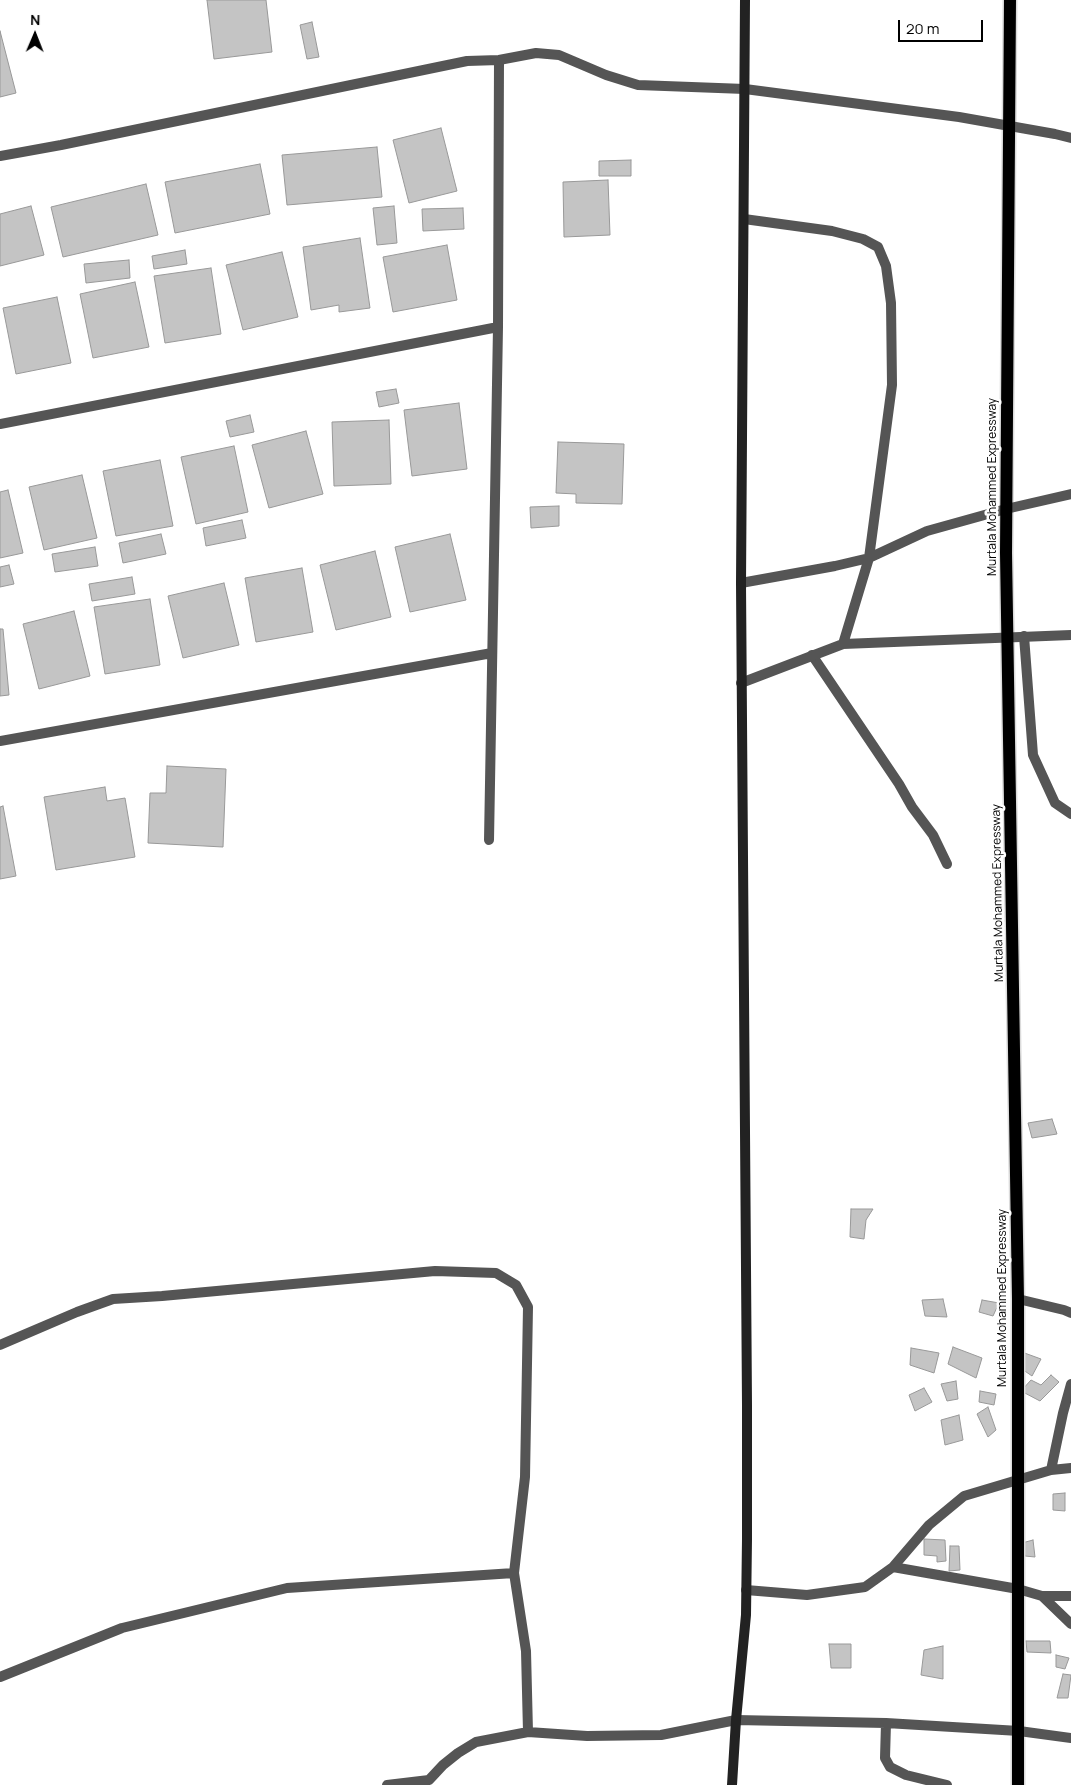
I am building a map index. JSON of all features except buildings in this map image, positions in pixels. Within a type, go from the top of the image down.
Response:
[{"type":"main road","points":[[732,1785],[746,1615],[747,1406],[741,683],[745,0]]},
{"type":"main road","name":"Murtala Mohammed Expressway","points":[[1010,0],[1006,509],[1018,1299],[1018,1785]]},
{"type":"street","points":[[0,156],[467,61],[499,60],[536,53],[559,55],[606,75],[638,85],[745,89],[959,117],[1071,138]]},
{"type":"street","points":[[490,840],[498,327],[499,60]]},
{"type":"street","points":[[744,219],[832,231],[862,239],[878,247],[886,266],[891,303],[892,385],[869,558],[843,644]]},
{"type":"street","points":[[0,424],[498,327]]},
{"type":"street","points":[[741,584],[869,558],[927,531],[1006,509],[1071,494]]},
{"type":"street","points":[[741,683],[843,644],[1071,635]]},
{"type":"street","points":[[1024,636],[1033,755],[1055,803],[1071,814]]},
{"type":"street","points":[[0,742],[492,653]]},
{"type":"street","points":[[812,655],[899,784],[912,807],[933,835],[947,864]]},
{"type":"street","points":[[0,1345],[77,1312],[113,1299],[435,1271],[496,1273],[516,1285],[528,1307],[525,1477],[514,1573],[526,1651],[528,1732]]},
{"type":"street","points":[[1018,1299],[1071,1313]]},
{"type":"street","points":[[1051,1470],[1071,1384]]},
{"type":"street","points":[[746,1590],[807,1595],[865,1587],[893,1567],[929,1525],[964,1496],[1051,1470],[1071,1468]]},
{"type":"street","points":[[893,1567],[1018,1589],[1042,1596],[1071,1596]]},
{"type":"street","points":[[0,1677],[122,1628],[287,1588],[514,1573]]},
{"type":"street","points":[[1042,1596],[1071,1624]]},
{"type":"street","points":[[386,1785],[429,1783],[443,1765],[476,1742],[528,1732],[587,1736],[661,1735],[736,1720],[886,1723],[1019,1731],[1071,1738]]},
{"type":"street","points":[[886,1723],[885,1758],[890,1767],[906,1775],[947,1785]]}]
